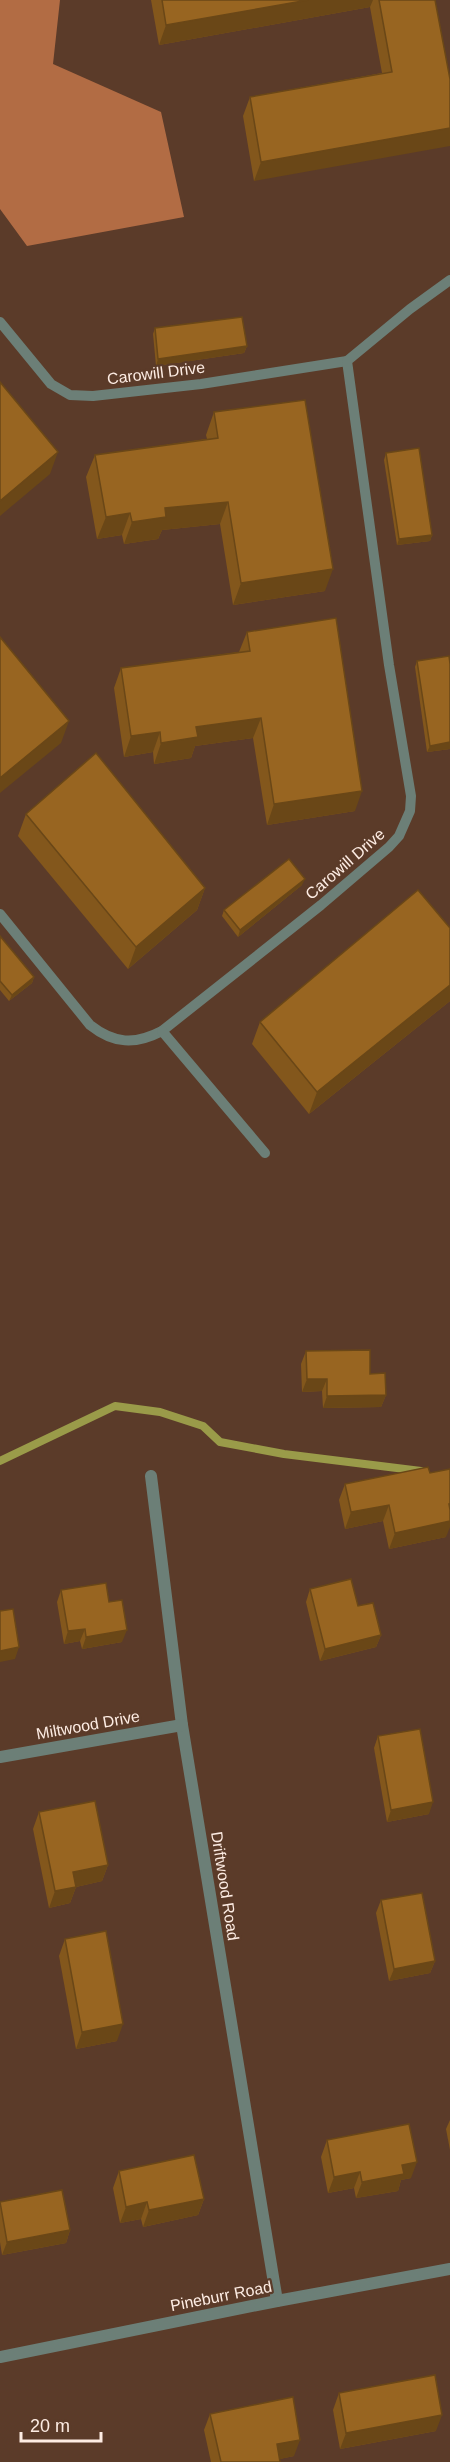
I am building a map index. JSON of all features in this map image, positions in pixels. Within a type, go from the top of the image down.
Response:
[{"type":"street","name":"Driftwood Road","points":[[151,1476],[182,1725],[277,2301]]},
{"type":"street","name":"Miltwood Drive","points":[[0,1757],[182,1725]]},
{"type":"street","name":"Pineburr Road","points":[[0,2357],[450,2269]]},
{"type":"lane","points":[[347,361],[410,309],[450,280]]},
{"type":"lane","name":"Carowill Drive","points":[[0,322],[51,384],[70,395],[93,396],[201,384],[347,361],[389,665],[411,796],[410,811],[399,836],[389,847],[321,905],[162,1031],[149,1038],[132,1042],[103,1035],[90,1025],[0,914]]},
{"type":"lane","points":[[162,1031],[265,1153]]},
{"type":"shaded area","points":[[0,0],[60,0],[53,64],[161,112],[184,217],[27,246],[0,209]]},
{"type":"building","points":[[162,0],[308,0],[166,25]]},
{"type":"building","points":[[379,0],[435,0],[450,79],[450,128],[261,162],[250,97],[392,72]]},
{"type":"building","points":[[242,317],[247,346],[158,359],[155,328]]},
{"type":"building","points":[[0,382],[58,452],[0,501]]},
{"type":"building","points":[[305,400],[333,569],[241,583],[228,502],[165,508],[166,517],[132,522],[130,513],[106,517],[95,455],[218,438],[214,412]]},
{"type":"building","points":[[419,448],[432,535],[399,539],[386,453]]},
{"type":"building","points":[[336,618],[362,791],[274,804],[261,718],[196,727],[198,737],[161,743],[160,732],[131,736],[121,668],[250,651],[247,632]]},
{"type":"building","points":[[0,637],[69,721],[0,778]]},
{"type":"building","points":[[449,656],[450,742],[430,746],[417,661]]},
{"type":"building","points":[[96,753],[205,888],[136,947],[26,814]]},
{"type":"building","points":[[289,859],[305,879],[240,930],[224,910]]},
{"type":"building","points":[[418,890],[450,928],[450,985],[317,1092],[260,1022]]},
{"type":"building","points":[[0,936],[34,977],[12,995],[0,981]]},
{"type":"building","points":[[370,1350],[370,1374],[385,1373],[386,1395],[327,1396],[327,1379],[307,1379],[306,1351]]},
{"type":"building","points":[[428,1467],[430,1473],[450,1469],[450,1521],[395,1533],[389,1505],[351,1512],[345,1484]]},
{"type":"building","points":[[351,1579],[358,1606],[373,1603],[381,1635],[325,1649],[310,1589]]},
{"type":"building","points":[[106,1583],[109,1602],[122,1600],[127,1630],[86,1637],[85,1629],[68,1631],[61,1590]]},
{"type":"building","points":[[13,1609],[19,1647],[0,1651],[0,1611]]},
{"type":"building","points":[[420,1729],[433,1802],[391,1810],[378,1736]]},
{"type":"building","points":[[95,1801],[108,1865],[73,1872],[76,1887],[55,1891],[39,1812]]},
{"type":"building","points":[[422,1893],[435,1961],[394,1969],[381,1900]]},
{"type":"building","points":[[106,1931],[123,2024],[82,2032],[65,1939]]},
{"type":"building","points":[[409,2124],[417,2162],[402,2165],[404,2174],[362,2182],[360,2172],[334,2177],[327,2140]]},
{"type":"building","points":[[194,2155],[204,2199],[149,2210],[147,2202],[126,2207],[119,2171]]},
{"type":"building","points":[[62,2190],[70,2230],[7,2242],[0,2202]]},
{"type":"building","points":[[435,2375],[442,2415],[346,2433],[339,2393]]},
{"type":"building","points":[[293,2397],[300,2440],[277,2444],[280,2462],[221,2462],[210,2414]]},
{"type":"waterway","points":[[0,1461],[115,1406],[160,1412],[203,1426],[220,1442],[284,1454],[421,1471]]}]
